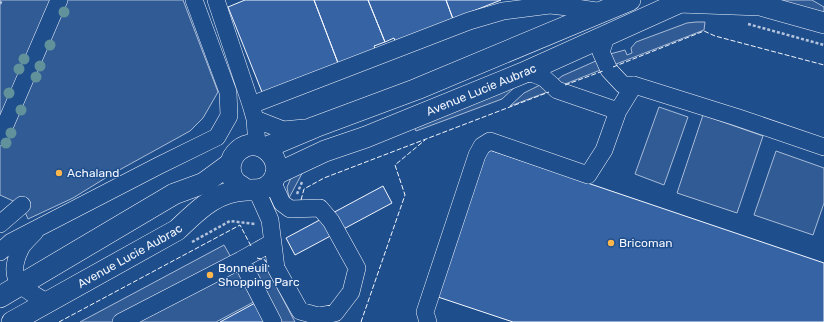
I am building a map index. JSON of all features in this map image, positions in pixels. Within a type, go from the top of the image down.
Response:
[{"type":"main road","name":"Avenue Lucie Aubrac","points":[[0,297],[174,194],[204,182],[230,164],[239,149],[248,145],[261,146],[417,89],[630,0]]},
{"type":"main road","name":"Avenue Lucie Aubrac","points":[[12,322],[177,230],[198,210],[213,200],[229,193],[263,184],[325,151],[523,73],[681,1]]},
{"type":"main road","points":[[681,1],[760,5],[824,23]]},
{"type":"main road","points":[[230,164],[231,175],[236,183],[263,184],[276,166],[275,159],[271,153],[261,146]]},
{"type":"street","points":[[0,137],[59,0]]},
{"type":"street","points":[[0,252],[11,242],[217,137],[229,116],[228,92],[194,0]]},
{"type":"street","points":[[216,0],[253,112],[261,146]]},
{"type":"street","points":[[253,112],[469,21],[503,11],[550,5],[603,12]]},
{"type":"street","points":[[607,34],[602,52],[608,70],[622,84],[634,86],[736,117],[824,147]]},
{"type":"street","points":[[523,73],[534,74],[544,78],[556,90],[618,111]]},
{"type":"street","points":[[428,322],[425,312],[477,155],[482,146],[490,142],[588,175],[604,150],[618,111],[634,86]]},
{"type":"street","points":[[253,112],[283,130],[314,127]]},
{"type":"street","points":[[263,184],[290,209],[320,208],[331,221],[357,268],[351,292],[335,313],[318,316],[300,311],[276,268],[270,220],[263,184]]},
{"type":"street","points":[[0,224],[22,205]]},
{"type":"street","points":[[40,228],[23,245],[16,260],[15,272],[21,285],[47,303]]},
{"type":"street","points":[[121,322],[273,242]]},
{"type":"street","points":[[241,260],[273,322]]},
{"type":"path","points":[[0,4],[2,0]]},
{"type":"path","points":[[745,23],[824,45]]},
{"type":"path","points":[[290,209],[303,181],[308,179]]},
{"type":"path","points":[[189,244],[230,221],[258,224],[270,220]]},
{"type":"shaded area","name":"Achaland","points":[[0,0],[183,0],[218,92],[203,118],[190,131],[112,174],[73,198],[28,219],[22,205],[0,195]]},
{"type":"shaded area","points":[[765,0],[812,0],[824,7],[824,17]]},
{"type":"shaded area","points":[[705,22],[704,30],[611,66],[610,54],[625,50],[627,55],[632,53],[631,48],[636,42],[687,23]]},
{"type":"shaded area","points":[[598,60],[603,69],[560,86],[556,81],[562,76]]},
{"type":"shaded area","points":[[540,85],[550,91],[510,106],[524,93]]},
{"type":"shaded area","points":[[516,86],[502,99],[416,131],[413,125]]},
{"type":"shaded area","points":[[659,107],[688,117],[664,185],[635,174]]},
{"type":"shaded area","points":[[703,115],[763,136],[737,213],[677,193]]},
{"type":"shaded area","points":[[776,151],[824,168],[824,203],[813,235],[754,215]]},
{"type":"shaded area","points":[[307,164],[289,198],[287,187],[291,178]]},
{"type":"shaded area","name":"Bonneuil Shopping Parc","points":[[224,245],[237,268],[255,271],[266,267],[295,322],[279,322],[265,296],[216,322],[80,322]]},
{"type":"building","points":[[245,0],[314,0],[338,63],[262,92],[228,7]]},
{"type":"building","points":[[314,0],[368,0],[385,42],[374,46],[375,49],[338,63]]},
{"type":"building","points":[[368,0],[446,0],[453,19],[395,41],[394,38],[385,42]]},
{"type":"building","points":[[446,0],[501,0],[453,19]]},
{"type":"building","name":"Bricoman","points":[[487,149],[824,263],[824,322],[513,322],[438,297]]},
{"type":"building","points":[[383,186],[392,203],[295,255],[286,238]]},
{"type":"building","points":[[257,302],[267,322],[220,322]]},
{"type":"fence","points":[[613,67],[704,31],[715,36],[824,65]]},
{"type":"fence","points":[[565,85],[603,71]]},
{"type":"fence","points":[[301,200],[304,189],[324,178],[549,92]]},
{"type":"fence","points":[[361,322],[405,195],[395,165],[425,140]]},
{"type":"fence","points":[[59,322],[240,225],[251,246]]},
{"type":"fence","points":[[257,258],[265,260],[269,267]]},
{"type":"place","name":"Achaland","points":[[59,173]]},
{"type":"place","name":"Bricoman","points":[[611,243]]},
{"type":"place","name":"Bonneuil Shopping Parc","points":[[210,275]]}]
